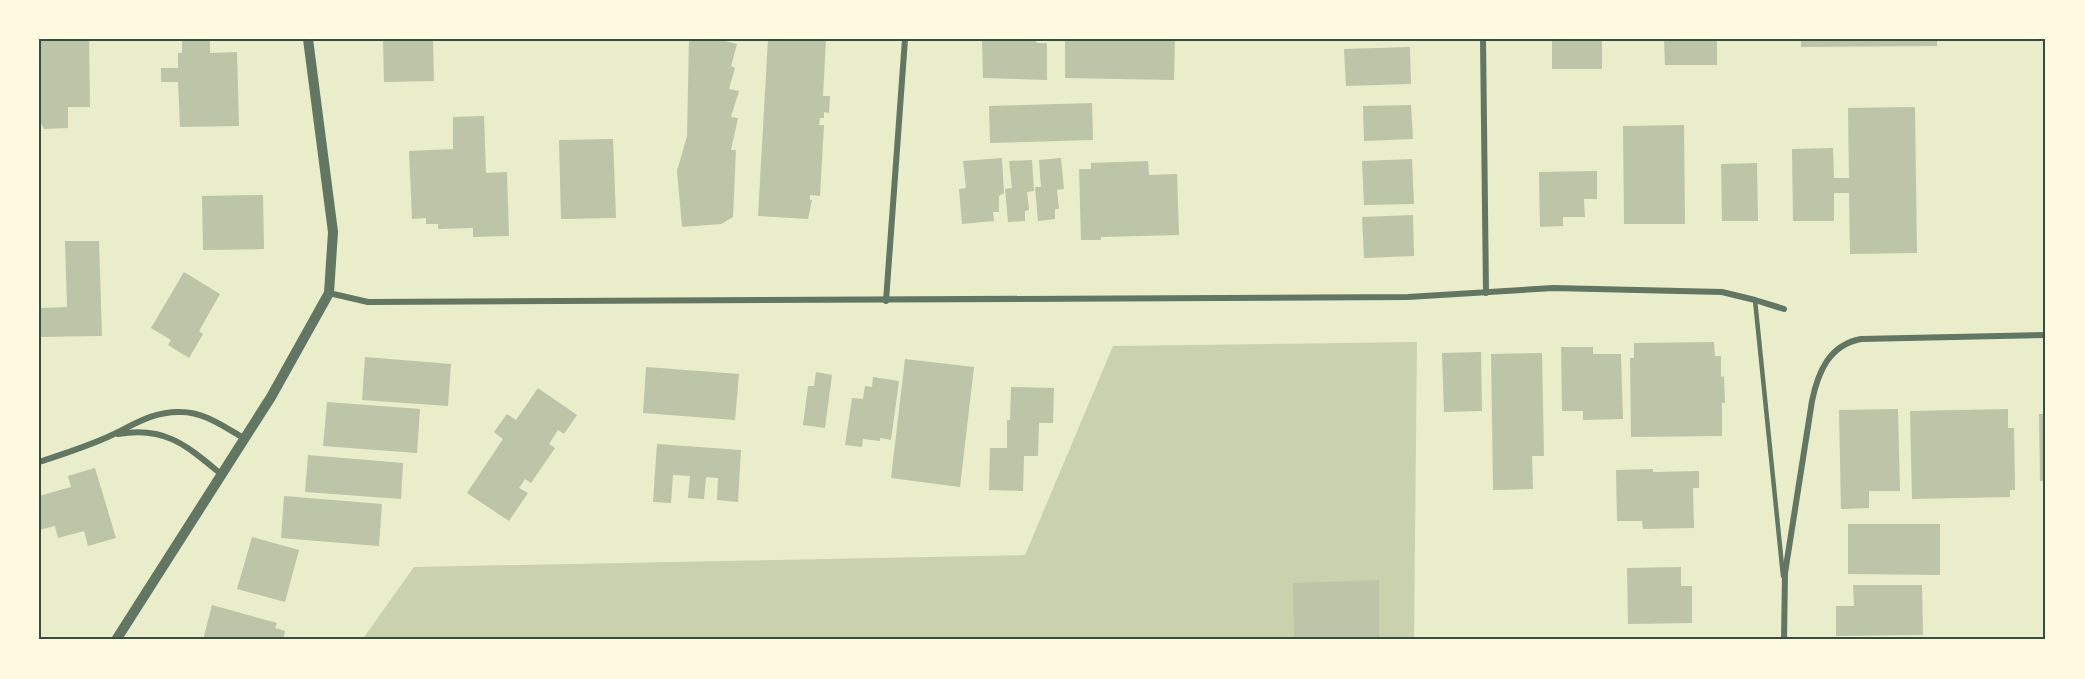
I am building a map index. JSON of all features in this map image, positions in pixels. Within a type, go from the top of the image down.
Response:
[{"type":"street","points":[[116,640],[271,397],[329,293],[333,232],[308,39]]},
{"type":"street","points":[[886,301],[905,39]]},
{"type":"street","points":[[1483,39],[1486,293]]},
{"type":"street","points":[[329,293],[368,302],[886,301],[1408,297],[1553,288],[1722,292],[1784,309]]},
{"type":"street","points":[[1784,640],[1784,588],[1815,386],[1830,356],[1846,343],[1861,339],[2046,335]]},
{"type":"street","points":[[39,462],[112,436],[147,417],[164,413],[181,412],[208,418],[244,438]]},
{"type":"street","points":[[112,436],[130,433],[170,438],[188,448],[221,474]]},
{"type":"lane","points":[[1755,300],[1784,588]]},
{"type":"green space","points":[[1417,342],[1414,640],[362,640],[414,567],[1025,555],[1113,346]]},
{"type":"building","points":[[39,39],[89,39],[90,107],[68,107],[68,128],[44,129],[39,120]]},
{"type":"building","points":[[182,39],[210,39],[210,53],[237,52],[239,126],[180,127],[178,82],[161,82],[161,68],[178,68],[178,53],[182,53]]},
{"type":"building","points":[[383,39],[433,39],[434,81],[384,82]]},
{"type":"building","points":[[689,39],[718,39],[737,44],[731,66],[735,68],[729,89],[739,91],[731,117],[738,118],[731,150],[736,150],[733,217],[721,224],[682,227],[677,171],[687,136]]},
{"type":"building","points":[[768,39],[826,39],[823,96],[830,96],[829,113],[824,112],[824,118],[820,118],[819,125],[824,125],[820,196],[810,195],[810,200],[812,200],[808,219],[758,216]]},
{"type":"building","points":[[982,39],[1034,39],[1037,43],[1047,43],[1047,80],[983,78]]},
{"type":"building","points":[[1065,39],[1175,39],[1174,80],[1065,78]]},
{"type":"building","points":[[1559,39],[1602,39],[1602,69],[1552,69],[1552,41],[1559,41]]},
{"type":"building","points":[[1664,39],[1717,39],[1717,65],[1665,65]]},
{"type":"building","points":[[1801,39],[1937,39],[1937,46],[1801,47]]},
{"type":"building","points":[[1410,47],[1411,84],[1346,86],[1344,49]]},
{"type":"building","points":[[1092,103],[1093,140],[990,143],[989,106]]},
{"type":"building","points":[[1411,105],[1413,139],[1364,141],[1363,106]]},
{"type":"building","points":[[1915,107],[1917,253],[1850,254],[1849,193],[1834,193],[1834,221],[1793,221],[1792,149],[1833,148],[1834,178],[1849,178],[1848,108]]},
{"type":"building","points":[[484,116],[486,173],[507,172],[509,236],[473,237],[473,228],[438,229],[438,224],[426,224],[426,218],[412,219],[409,151],[453,149],[453,117]]},
{"type":"building","points":[[1684,125],[1685,224],[1624,224],[1623,126]]},
{"type":"building","points":[[613,139],[616,218],[561,219],[559,140]]},
{"type":"building","points":[[1002,158],[1004,193],[999,196],[999,212],[993,212],[994,221],[962,224],[959,189],[966,188],[963,161]]},
{"type":"building","points":[[1061,158],[1064,189],[1057,190],[1059,209],[1055,209],[1055,219],[1038,221],[1035,187],[1041,187],[1039,160]]},
{"type":"building","points":[[1412,159],[1414,204],[1364,205],[1362,161]]},
{"type":"building","points":[[1032,160],[1034,191],[1027,192],[1029,210],[1025,211],[1025,221],[1008,222],[1005,189],[1012,188],[1009,161]]},
{"type":"building","points":[[1148,161],[1149,175],[1177,174],[1179,235],[1101,237],[1101,240],[1081,240],[1079,169],[1091,169],[1091,163]]},
{"type":"building","points":[[1757,163],[1758,221],[1722,221],[1721,164]]},
{"type":"building","points":[[1597,171],[1597,199],[1584,199],[1585,217],[1563,217],[1563,226],[1540,227],[1539,172]]},
{"type":"building","points":[[263,195],[264,249],[203,250],[202,196]]},
{"type":"building","points":[[1413,215],[1414,256],[1364,258],[1362,217]]},
{"type":"building","points":[[65,241],[99,241],[102,336],[39,337],[39,308],[67,307]]},
{"type":"building","points":[[184,272],[220,294],[199,331],[203,334],[189,358],[168,345],[171,340],[151,328]]},
{"type":"building","points":[[1714,342],[1715,356],[1721,356],[1721,377],[1724,376],[1725,403],[1722,403],[1722,436],[1631,437],[1630,358],[1634,358],[1634,343]]},
{"type":"building","points":[[1561,347],[1593,347],[1593,354],[1621,354],[1623,419],[1583,420],[1583,411],[1562,411]]},
{"type":"building","points":[[1481,352],[1482,411],[1444,412],[1442,353]]},
{"type":"building","points":[[1542,353],[1544,456],[1532,456],[1533,489],[1493,490],[1491,354]]},
{"type":"building","points":[[365,357],[451,364],[448,406],[362,400]]},
{"type":"building","points":[[905,359],[974,367],[960,487],[891,478]]},
{"type":"building","points":[[646,367],[739,374],[735,420],[643,413]]},
{"type":"building","points":[[816,372],[832,375],[825,428],[803,425],[808,386],[814,386]]},
{"type":"building","points":[[873,377],[899,381],[891,440],[863,439],[862,447],[845,445],[852,398],[863,399],[865,386],[872,387]]},
{"type":"building","points":[[1011,387],[1054,388],[1053,423],[1039,423],[1038,456],[1024,456],[1023,491],[989,490],[990,448],[1007,448],[1007,420],[1010,420]]},
{"type":"building","points":[[538,388],[577,415],[564,434],[558,430],[549,444],[555,448],[531,483],[525,479],[519,488],[528,493],[509,521],[467,493],[503,439],[494,432],[507,414],[516,420]]},
{"type":"building","points":[[327,402],[420,409],[417,453],[323,446]]},
{"type":"building","points":[[1898,409],[1900,491],[1869,491],[1869,508],[1841,509],[1839,410]]},
{"type":"building","points":[[2008,409],[2008,428],[2014,428],[2015,490],[2010,490],[2010,497],[1912,499],[1910,411]]},
{"type":"building","points":[[2039,414],[2046,414],[2046,481],[2040,481]]},
{"type":"building","points":[[657,444],[741,450],[738,502],[717,500],[718,478],[706,477],[704,499],[688,498],[690,476],[673,475],[671,503],[653,502]]},
{"type":"building","points":[[308,455],[403,463],[401,499],[305,492]]},
{"type":"building","points":[[95,468],[116,538],[88,546],[84,531],[58,538],[55,526],[39,530],[39,496],[71,487],[68,476]]},
{"type":"building","points":[[1653,469],[1653,472],[1699,471],[1699,488],[1693,488],[1694,528],[1643,529],[1642,521],[1617,521],[1616,470]]},
{"type":"building","points":[[284,496],[382,504],[379,546],[281,538]]},
{"type":"building","points":[[1848,524],[1940,524],[1940,575],[1848,574]]},
{"type":"building","points":[[252,537],[299,550],[285,602],[237,589]]},
{"type":"building","points":[[1681,567],[1681,586],[1692,586],[1692,623],[1628,624],[1627,568]]},
{"type":"building","points":[[1379,580],[1379,640],[1294,640],[1293,583]]},
{"type":"building","points":[[1853,585],[1922,585],[1923,635],[1836,636],[1836,606],[1854,606]]},
{"type":"building","points":[[212,605],[277,623],[275,628],[285,631],[283,640],[203,640]]}]
